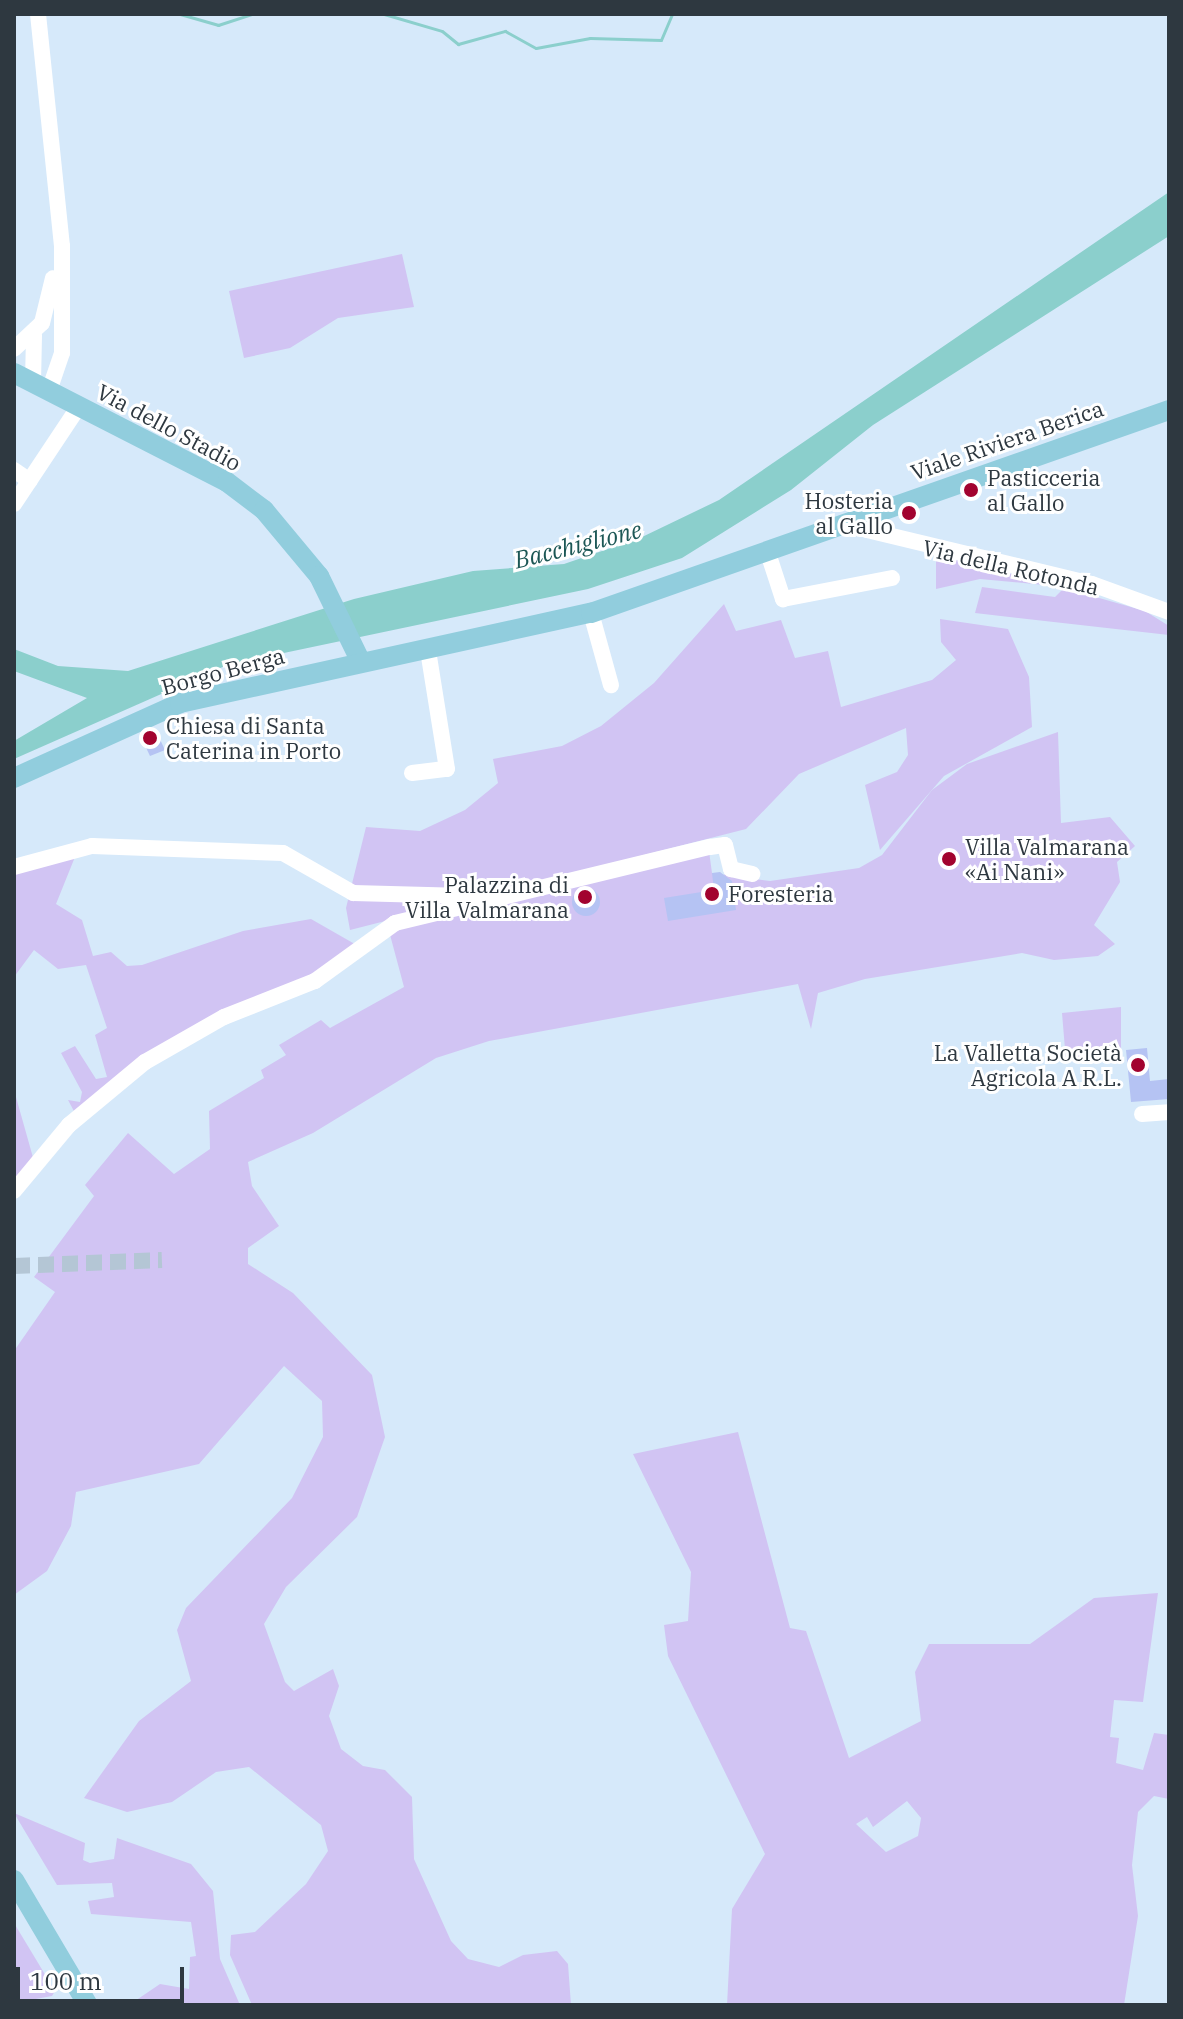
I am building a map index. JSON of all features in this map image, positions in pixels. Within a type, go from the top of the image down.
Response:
[{"type":"main road","name":"Via dello Stadio","points":[[14,373],[227,482],[289,534],[319,576],[355,638],[361,662]]},
{"type":"main road","name":"Viale Riviera Berica","points":[[361,662],[591,613],[1169,410]]},
{"type":"main road","name":"Borgo Berga","points":[[14,778],[180,703],[361,662]]},
{"type":"main road","points":[[14,1880],[88,2005]]},
{"type":"street","points":[[38,14],[57,221],[62,353],[41,387]]},
{"type":"street","points":[[14,349],[35,333],[52,295],[57,221]]},
{"type":"street","points":[[35,333],[41,387]]},
{"type":"street","points":[[14,504],[79,406]]},
{"type":"street","points":[[14,470],[30,481]]},
{"type":"street","name":"Via della Rotonda","points":[[858,518],[867,530],[908,543],[1092,584],[1169,612]]},
{"type":"street","points":[[767,550],[783,599],[892,578]]},
{"type":"street","points":[[591,613],[611,685]]},
{"type":"street","points":[[412,773],[447,769],[428,650]]},
{"type":"street","points":[[14,1191],[69,1125],[170,1047],[315,981],[395,923],[725,845],[731,869],[752,874]]},
{"type":"street","points":[[14,867],[92,846],[283,853],[353,893],[387,899],[500,897]]},
{"type":"street","points":[[1142,1114],[1169,1112]]},
{"type":"shaded area","name":"Bacchiglione","points":[[1169,192],[1169,236],[873,425],[791,490],[682,558],[588,589],[227,665],[14,759],[14,741],[87,698],[14,671],[14,649],[58,666],[128,671],[354,599],[473,571],[564,564],[640,538],[719,500]]},
{"type":"shaded area","points":[[402,254],[414,307],[338,318],[290,348],[244,358],[229,291]]},
{"type":"shaded area","points":[[936,555],[1055,586],[980,579],[936,589]]},
{"type":"shaded area","points":[[982,587],[1055,597],[1064,588],[1145,611],[1169,626],[1169,635],[975,613]]},
{"type":"shaded area","points":[[724,604],[736,631],[781,620],[795,658],[828,651],[841,707],[932,680],[956,660],[941,642],[940,619],[1008,629],[1029,677],[1032,727],[944,776],[880,850],[865,785],[897,772],[908,755],[906,728],[799,774],[746,829],[350,930],[346,908],[366,827],[420,831],[465,810],[498,783],[493,759],[562,746],[601,726],[654,683]]},
{"type":"shaded area","points":[[1058,732],[1061,823],[1110,817],[1135,846],[1117,862],[1120,882],[1094,925],[1115,944],[1098,956],[1054,960],[1022,953],[865,979],[818,993],[811,1029],[798,984],[489,1041],[436,1058],[313,1133],[248,1162],[252,1186],[279,1226],[248,1248],[248,1264],[293,1293],[372,1375],[385,1437],[357,1517],[286,1587],[264,1624],[285,1682],[294,1691],[333,1669],[339,1686],[329,1716],[341,1749],[363,1766],[385,1770],[412,1797],[414,1859],[451,1941],[468,1959],[499,1967],[523,1955],[557,1951],[568,1964],[571,2005],[252,2005],[230,1955],[231,1935],[255,1932],[306,1884],[328,1851],[321,1825],[249,1767],[216,1772],[172,1802],[127,1812],[84,1798],[139,1721],[191,1681],[177,1630],[186,1608],[292,1498],[323,1437],[322,1401],[284,1366],[199,1464],[76,1492],[71,1526],[47,1571],[14,1595],[14,1351],[55,1292],[34,1277],[94,1196],[85,1185],[128,1133],[174,1174],[210,1149],[209,1111],[264,1078],[261,1070],[286,1055],[279,1045],[321,1020],[330,1028],[404,987],[389,931],[709,851],[712,873],[770,881],[859,868],[882,855],[932,790],[967,764]]},
{"type":"shaded area","points":[[77,852],[56,904],[82,920],[93,956],[111,952],[127,966],[142,965],[243,931],[311,919],[360,947],[335,966],[248,1001],[76,1115],[68,1100],[80,1102],[82,1092],[61,1053],[75,1046],[96,1079],[107,1077],[95,1035],[107,1028],[86,965],[58,969],[34,950],[14,977],[14,873]]},
{"type":"shaded area","points":[[1121,1007],[1121,1057],[1066,1061],[1062,1013]]},
{"type":"shaded area","points":[[14,1090],[34,1161],[14,1184]]},
{"type":"shaded area","points":[[738,1432],[790,1628],[806,1631],[849,1758],[921,1721],[915,1672],[929,1644],[1030,1644],[1094,1598],[1158,1593],[1143,1702],[1114,1700],[1110,1737],[1119,1738],[1116,1763],[1143,1770],[1154,1733],[1169,1735],[1169,1799],[1154,1796],[1138,1812],[1132,1865],[1138,1916],[1124,2005],[727,2005],[732,1909],[765,1854],[668,1656],[664,1625],[688,1621],[691,1572],[633,1454]],"holes":[[[907,1801],[921,1818],[918,1836],[886,1852],[856,1824],[867,1817],[873,1827]]]},
{"type":"shaded area","points":[[14,1813],[85,1843],[83,1860],[90,1863],[114,1859],[117,1838],[191,1864],[213,1891],[220,1959],[240,2005],[129,2005],[160,1984],[189,1989],[190,1957],[196,1956],[191,1922],[91,1914],[88,1901],[114,1897],[112,1883],[57,1885]]},
{"type":"shaded area","points":[[14,1923],[55,1991],[52,1996],[14,2003]]},
{"type":"building","name":"Chiesa di Santa Caterina in Porto","points":[[155,729],[165,750],[150,756],[140,735]]},
{"type":"building","name":"Foresteria","points":[[720,872],[732,881],[736,910],[668,921],[664,898],[714,890],[712,873]]},
{"type":"building","name":"Palazzina di Villa Valmarana","points":[[586,888],[596,892],[600,902],[596,912],[586,916],[576,912],[572,902],[576,892]]},
{"type":"building","name":"La Valletta Società Agricola A R.L.","points":[[1147,1048],[1150,1081],[1169,1079],[1169,1099],[1131,1102],[1126,1050]]},
{"type":"waterway","points":[[180,14],[218,25],[252,14]]},
{"type":"waterway","points":[[273,14],[299,14]]},
{"type":"waterway","points":[[384,14],[442,31],[458,44],[505,31],[536,48],[590,38],[661,40],[672,14]]},
{"type":"tunnel","points":[[14,1266],[162,1260]]},
{"type":"place","name":"Pasticceria al Gallo","points":[[971,490]]},
{"type":"place","name":"Hosteria al Gallo","points":[[909,513]]},
{"type":"place","name":"Chiesa di Santa Caterina in Porto","points":[[150,738]]},
{"type":"place","name":"Villa Valmarana «Ai Nani»","points":[[949,859]]},
{"type":"place","name":"Foresteria","points":[[712,894]]},
{"type":"place","name":"Palazzina di Villa Valmarana","points":[[585,897]]},
{"type":"place","name":"La Valletta Società Agricola A R.L.","points":[[1138,1065]]}]
